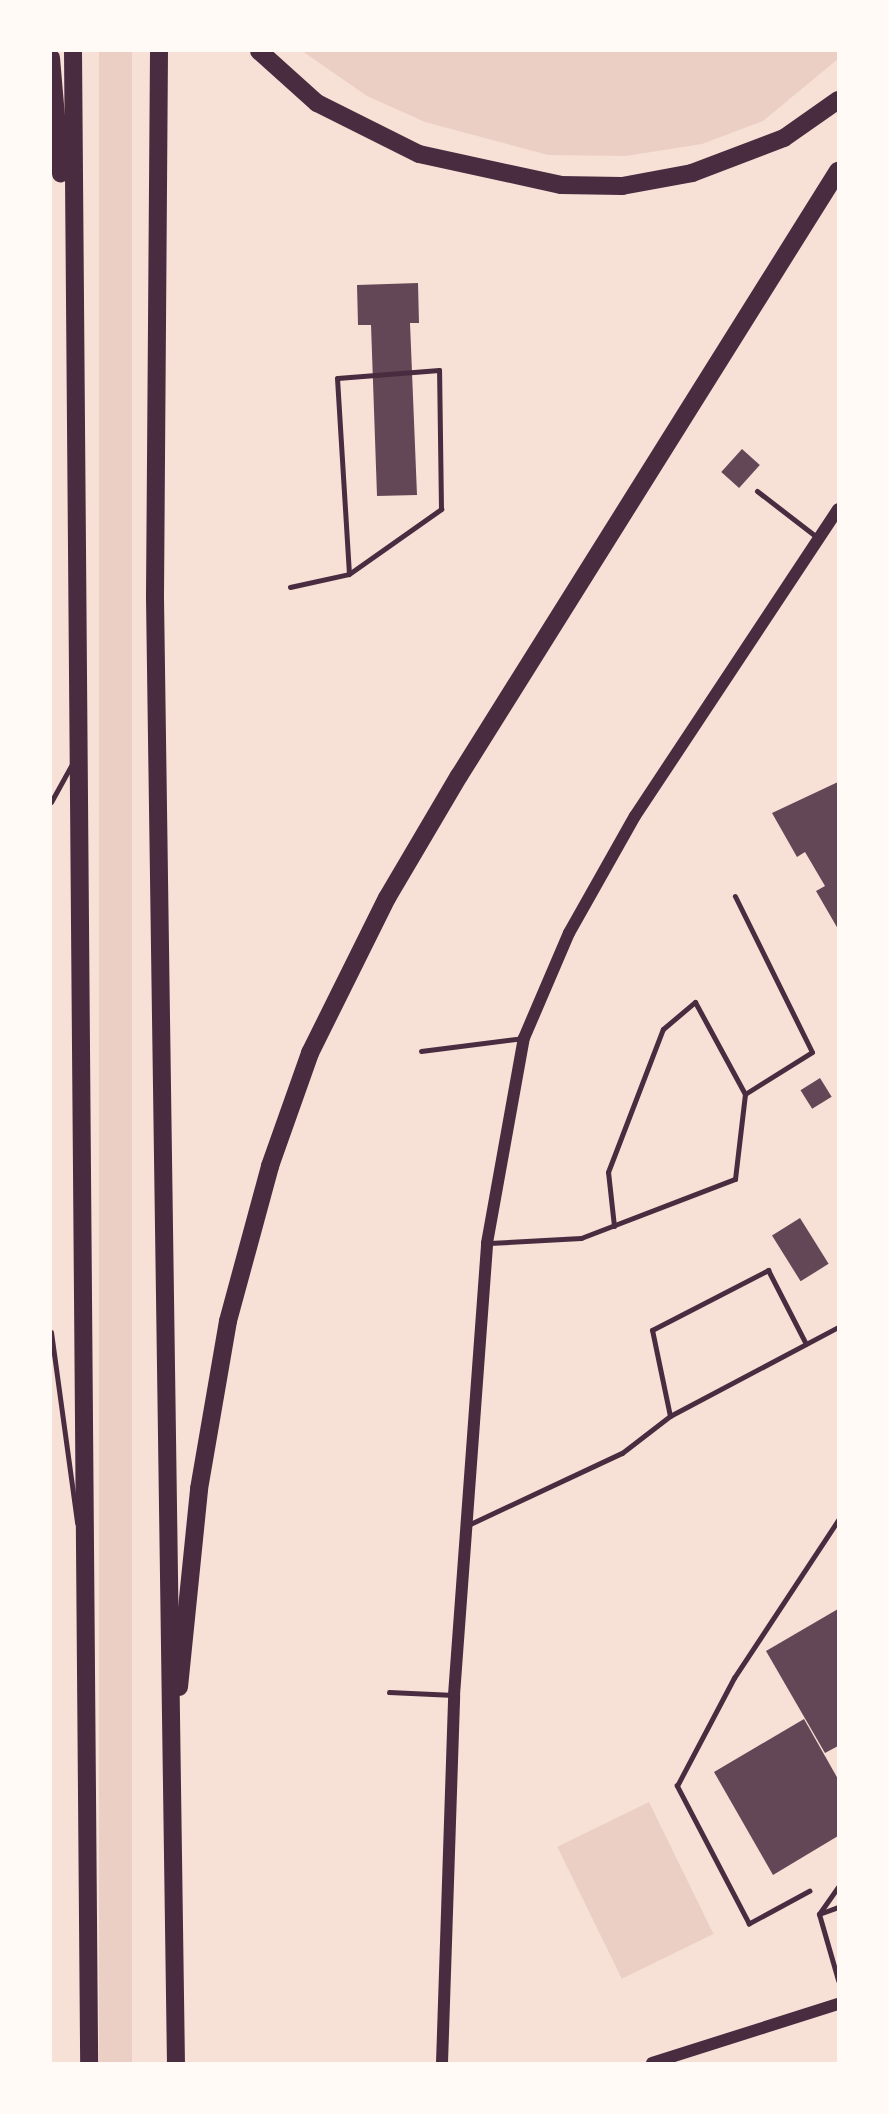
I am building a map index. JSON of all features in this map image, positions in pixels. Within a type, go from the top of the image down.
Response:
[{"type":"main road","points":[[73,51],[70,272],[78,751],[89,2063]]},
{"type":"main road","points":[[159,51],[155,598],[170,1802],[176,2063]]},
{"type":"main road","points":[[259,51],[317,103],[419,154],[561,185],[622,186],[692,173],[784,138],[838,100]]},
{"type":"main road","points":[[51,58],[70,272]]},
{"type":"main road","points":[[170,1802],[199,1489],[228,1321],[270,1166],[310,1053],[387,898],[459,776],[838,171]]},
{"type":"street","points":[[442,2063],[454,1695],[487,1243],[524,1038],[569,933],[635,816],[838,509]]},
{"type":"street","points":[[652,2063],[838,2004]]},
{"type":"lane","points":[[290,587],[349,574],[441,509],[439,370],[337,379],[349,574]]},
{"type":"lane","points":[[757,491],[818,538]]},
{"type":"lane","points":[[51,802],[78,751]]},
{"type":"lane","points":[[736,896],[812,1052],[745,1094]]},
{"type":"lane","points":[[487,1243],[581,1238],[614,1226],[735,1179],[745,1094],[695,1003],[663,1029],[608,1171],[614,1226]]},
{"type":"lane","points":[[421,1051],[524,1038]]},
{"type":"lane","points":[[670,1416],[652,1330],[768,1270],[806,1344]]},
{"type":"lane","points":[[465,1527],[622,1453],[670,1416],[838,1327]]},
{"type":"lane","points":[[51,1332],[86,1590]]},
{"type":"lane","points":[[389,1692],[454,1695]]},
{"type":"lane","points":[[819,1914],[838,1887]]},
{"type":"lane","points":[[819,1914],[838,1907]]},
{"type":"lane","points":[[819,1914],[838,1980]]},
{"type":"path","points":[[819,1914],[812,1890],[749,1924],[677,1786],[734,1678],[838,1520]]},
{"type":"shaded area","points":[[99,51],[132,51],[132,2063],[99,2063]]},
{"type":"shaded area","points":[[302,51],[838,51],[838,59],[763,121],[702,144],[626,156],[548,155],[425,122],[367,96]]},
{"type":"shaded area","points":[[649,1802],[713,1934],[622,1979],[557,1847]]},
{"type":"building","points":[[418,283],[419,323],[410,323],[417,495],[377,496],[371,325],[358,325],[357,285]]},
{"type":"building","points":[[742,449],[760,465],[739,488],[721,472]]},
{"type":"building","points":[[838,782],[838,929],[816,891],[825,886],[805,852],[797,857],[772,813]]},
{"type":"building","points":[[820,1078],[832,1097],[812,1109],[800,1090]]},
{"type":"building","points":[[800,1218],[829,1264],[801,1281],[772,1235]]},
{"type":"building","points":[[838,1609],[838,1746],[825,1753],[766,1651]]},
{"type":"building","points":[[804,1719],[838,1779],[838,1836],[773,1875],[714,1772]]}]
